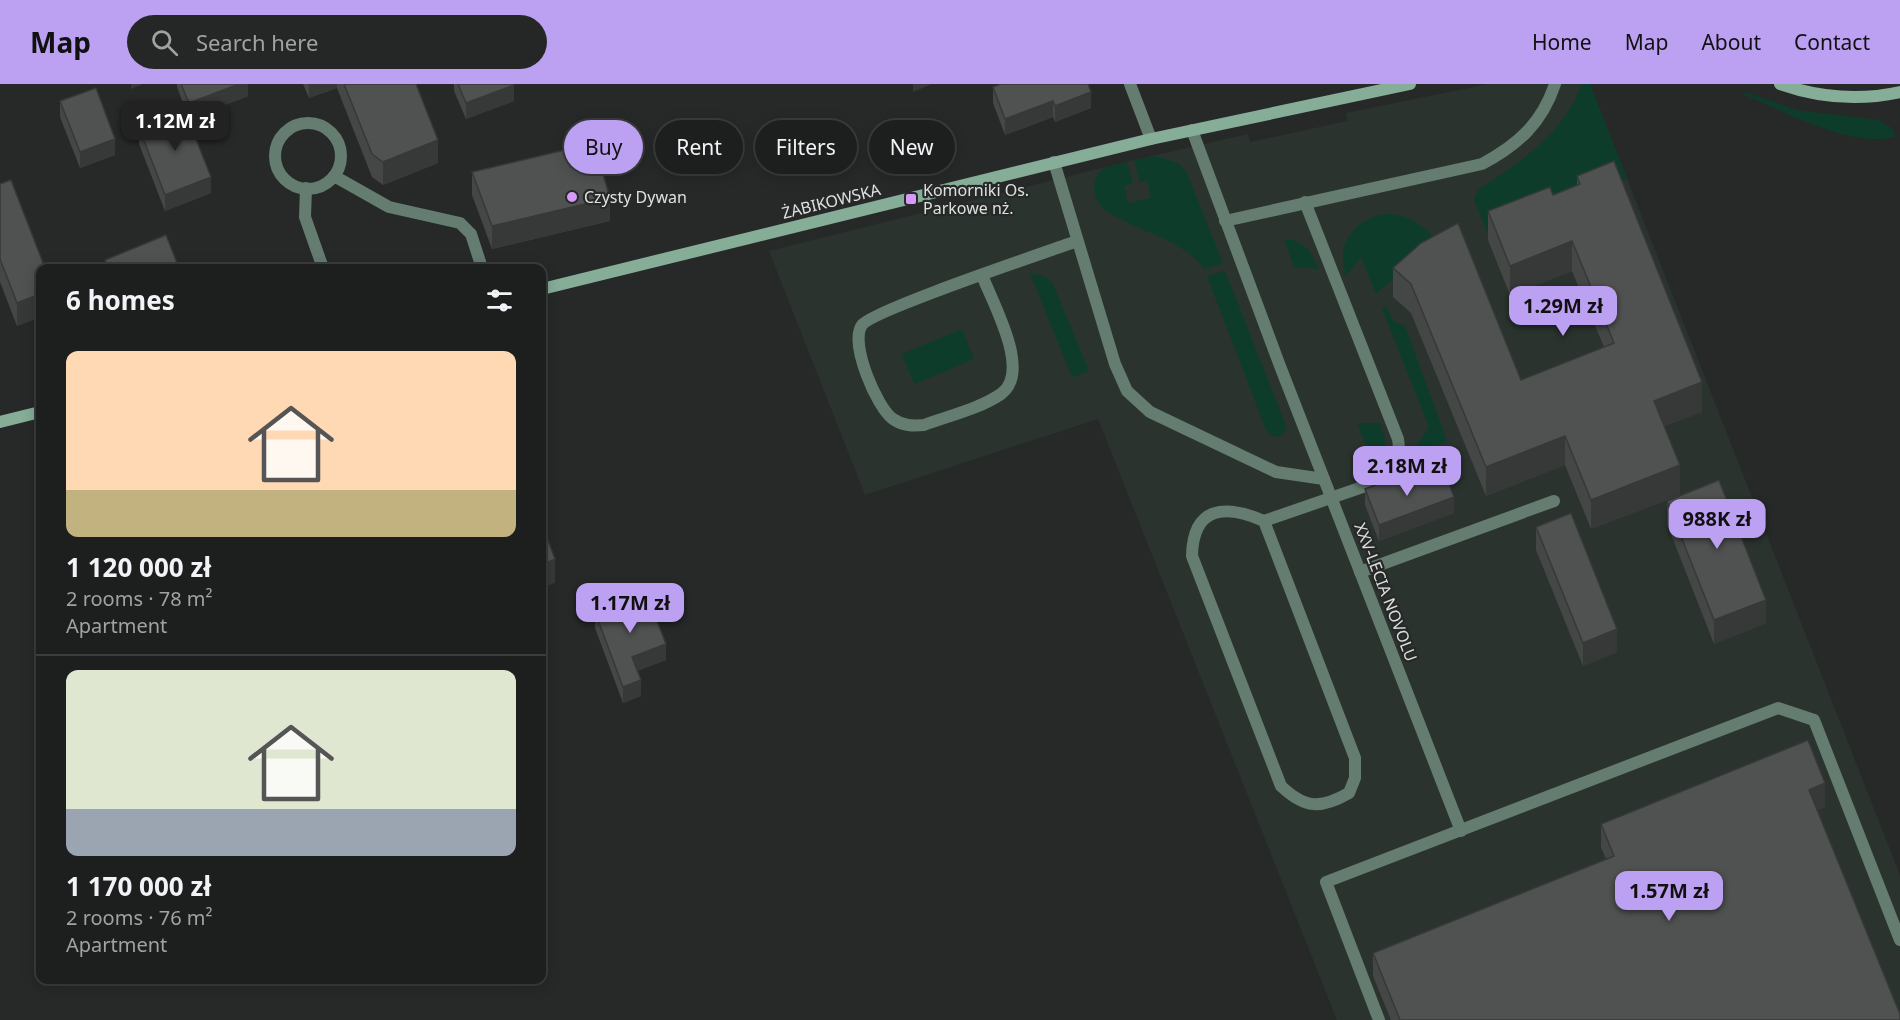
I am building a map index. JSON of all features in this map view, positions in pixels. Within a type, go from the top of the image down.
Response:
[{"type":"street","points":[[1130,84],[1151,139]]},
{"type":"street","name":"ŻABIKOWSKA","points":[[546,288],[1151,139],[1410,84]]},
{"type":"street","points":[[1225,221],[1482,164],[1516,144],[1529,132],[1550,99],[1555,84]]},
{"type":"street","points":[[1780,84],[1828,96],[1860,98],[1900,92]]},
{"type":"street","points":[[319,124],[335,136],[341,157],[334,176],[317,187],[306,188],[286,180],[276,160],[280,138],[297,125],[319,124]]},
{"type":"street","name":"XXV-LECIA NOVOLU","points":[[1192,130],[1331,499],[1461,831]]},
{"type":"street","points":[[1054,162],[1118,371],[1127,391],[1137,402],[1170,423],[1276,472],[1324,479]]},
{"type":"street","points":[[334,176],[389,207],[460,223],[471,234],[481,264]]},
{"type":"street","points":[[306,188],[305,217],[322,264]]},
{"type":"street","points":[[1264,521],[1355,758],[1355,778],[1349,794],[1333,803],[1312,805],[1296,800],[1281,786],[1192,556],[1192,536],[1205,519],[1221,510],[1240,510],[1264,521],[1388,477],[1398,460],[1399,447],[1305,202]]},
{"type":"street","points":[[982,275],[1013,358],[1013,376],[1009,387],[993,398],[924,425],[913,426],[894,420],[880,405],[860,356],[857,339],[862,324],[870,318],[982,275],[1077,241]]},
{"type":"street","points":[[0,422],[36,413]]},
{"type":"street","points":[[1360,572],[1554,501]]},
{"type":"street","points":[[1379,1020],[1326,882],[1778,708],[1814,720],[1900,940]]},
{"type":"shaded area","points":[[1488,84],[1590,84],[1900,875],[1900,1020],[1337,1020],[1098,419],[865,495],[769,251],[1134,160],[1248,134],[1250,142],[1347,121],[1346,113]]},
{"type":"green space","points":[[1582,84],[1590,84],[1627,178],[1487,232],[1474,200],[1478,190],[1510,169],[1552,133],[1574,102]]},
{"type":"green space","points":[[1745,92],[1797,110],[1879,120],[1892,128],[1895,137],[1877,139],[1838,133],[1744,95]]},
{"type":"green space","points":[[1156,156],[1178,163],[1186,171],[1223,263],[1204,269],[1183,249],[1129,224],[1100,205],[1094,188],[1099,172],[1104,168],[1127,162],[1133,183],[1124,186],[1128,203],[1151,198],[1147,181],[1140,182],[1134,160]]},
{"type":"green space","points":[[1382,214],[1398,215],[1413,220],[1436,241],[1376,294],[1361,257],[1346,276],[1343,254],[1349,236],[1355,229]]},
{"type":"green space","points":[[1284,239],[1302,244],[1319,269],[1294,267]]},
{"type":"green space","points":[[1225,271],[1285,423],[1286,431],[1279,437],[1272,436],[1266,430],[1207,276]]},
{"type":"green space","points":[[1030,273],[1044,276],[1052,282],[1089,371],[1072,377]]},
{"type":"green space","points":[[1386,306],[1393,321],[1405,326],[1447,441],[1416,453],[1414,449],[1429,427],[1382,309]]},
{"type":"green space","points":[[962,329],[974,359],[914,384],[902,354]]},
{"type":"green space","points":[[1357,423],[1380,423],[1386,443],[1387,457],[1382,468],[1376,473]]},
{"type":"building","points":[[181,84],[239,84],[189,103]]},
{"type":"building","points":[[344,84],[416,84],[438,140],[383,162],[372,154]]},
{"type":"building","points":[[458,84],[513,84],[514,85],[466,103]]},
{"type":"building","points":[[1001,84],[1088,84],[1091,92],[1055,106],[1053,101],[1005,119],[993,87]]},
{"type":"building","points":[[96,88],[115,139],[80,152],[60,101]]},
{"type":"building","points":[[184,109],[211,177],[165,195],[139,128]]},
{"type":"building","points":[[564,150],[564,174],[603,174],[610,198],[492,226],[472,172]]},
{"type":"building","points":[[1614,161],[1702,382],[1654,401],[1680,465],[1591,500],[1565,436],[1486,467],[1411,284],[1393,268],[1421,243],[1458,223],[1521,380],[1614,343],[1572,241],[1510,266],[1488,211],[1550,187],[1553,195],[1580,184],[1577,176]]},
{"type":"building","points":[[11,180],[43,264],[36,264],[36,296],[17,303],[0,259],[0,184]]},
{"type":"building","points":[[166,235],[177,264],[106,264],[105,260]]},
{"type":"building","points":[[1445,473],[1454,497],[1379,525],[1365,489],[1405,474],[1410,486]]},
{"type":"building","points":[[1719,480],[1766,600],[1714,620],[1667,501]]},
{"type":"building","points":[[1571,513],[1617,629],[1583,643],[1536,527]]},
{"type":"building","points":[[546,535],[555,559],[546,563]]},
{"type":"building","points":[[646,593],[666,644],[632,657],[641,680],[623,687],[595,612]]},
{"type":"building","points":[[1808,740],[1825,783],[1809,790],[1900,1014],[1900,1020],[1400,1020],[1373,953],[1614,856],[1601,824]]},
{"type":"place","name":"Czysty Dywan","points":[[572,197]]},
{"type":"place","name":"Komorniki Os. Parkowe nż.","points":[[911,199]]}]
